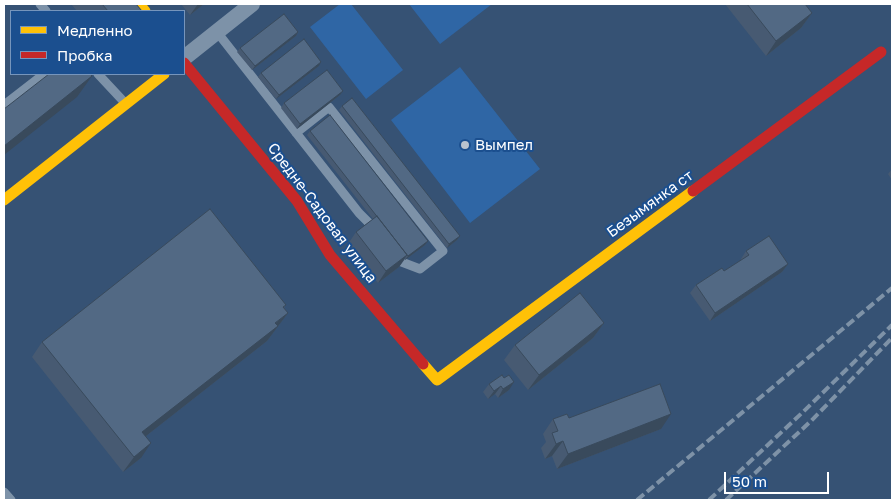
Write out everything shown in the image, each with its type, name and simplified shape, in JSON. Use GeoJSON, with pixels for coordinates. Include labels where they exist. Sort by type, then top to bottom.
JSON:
{"type":"FeatureCollection","features":[{"type":"Feature","properties":{"kind":"street"},"geometry":{"type":"LineString","coordinates":[[185,57],[252,4]]}},
{"type":"Feature","properties":{"kind":"street","name":"Безымянка ст"},"geometry":{"type":"LineString","coordinates":[[437,380],[881,52]]}},
{"type":"Feature","properties":{"kind":"street","name":"Средне-Садовая улица"},"geometry":{"type":"LineString","coordinates":[[185,64],[297,201],[330,254],[437,380]]}},
{"type":"Feature","properties":{"kind":"street"},"geometry":{"type":"LineString","coordinates":[[4,200],[163,75]]}},
{"type":"Feature","properties":{"kind":"lane"},"geometry":{"type":"LineString","coordinates":[[217,32],[296,133],[359,213],[386,242],[399,261],[420,269],[443,251],[328,107],[296,133]]}},
{"type":"Feature","properties":{"kind":"lane"},"geometry":{"type":"LineString","coordinates":[[4,105],[43,75]]}},
{"type":"Feature","properties":{"kind":"lane"},"geometry":{"type":"LineString","coordinates":[[99,75],[126,104]]}},
{"type":"Feature","properties":{"kind":"lane"},"geometry":{"type":"LineString","coordinates":[[4,492],[11,500]]}},
{"type":"Feature","properties":{"kind":"shaded area"},"geometry":{"type":"Polygon","coordinates":[[[340,4],[351,4],[403,70],[366,99],[310,27],[340,4]]]}},
{"type":"Feature","properties":{"kind":"shaded area"},"geometry":{"type":"Polygon","coordinates":[[[409,4],[492,4],[440,44],[409,4]]]}},
{"type":"Feature","properties":{"kind":"shaded area","name":"Вымпел"},"geometry":{"type":"Polygon","coordinates":[[[460,67],[540,169],[470,223],[391,120],[460,67]]]}},
{"type":"Feature","properties":{"kind":"building"},"geometry":{"type":"Polygon","coordinates":[[[102,4],[136,4],[141,10],[107,10],[102,4]]]}},
{"type":"Feature","properties":{"kind":"building"},"geometry":{"type":"Polygon","coordinates":[[[747,4],[805,4],[812,13],[776,41],[747,4]]]}},
{"type":"Feature","properties":{"kind":"building"},"geometry":{"type":"Polygon","coordinates":[[[284,14],[298,32],[255,66],[240,48],[284,14]]]}},
{"type":"Feature","properties":{"kind":"building"},"geometry":{"type":"Polygon","coordinates":[[[304,39],[321,62],[279,95],[261,73],[304,39]]]}},
{"type":"Feature","properties":{"kind":"building"},"geometry":{"type":"Polygon","coordinates":[[[327,70],[343,91],[300,124],[284,103],[327,70]]]}},
{"type":"Feature","properties":{"kind":"building"},"geometry":{"type":"Polygon","coordinates":[[[48,75],[92,76],[4,146],[4,109],[48,75]]]}},
{"type":"Feature","properties":{"kind":"building"},"geometry":{"type":"Polygon","coordinates":[[[352,98],[460,236],[449,244],[342,106],[352,98]]]}},
{"type":"Feature","properties":{"kind":"building"},"geometry":{"type":"Polygon","coordinates":[[[330,115],[428,241],[408,256],[310,131],[330,115]]]}},
{"type":"Feature","properties":{"kind":"building"},"geometry":{"type":"Polygon","coordinates":[[[210,209],[286,305],[283,307],[288,313],[275,323],[278,326],[142,432],[151,443],[134,457],[42,342],[210,209]]]}},
{"type":"Feature","properties":{"kind":"building"},"geometry":{"type":"Polygon","coordinates":[[[377,216],[407,255],[386,271],[356,232],[377,216]]]}},
{"type":"Feature","properties":{"kind":"building"},"geometry":{"type":"Polygon","coordinates":[[[769,236],[788,264],[715,313],[696,285],[722,268],[724,271],[749,255],[746,251],[769,236]]]}},
{"type":"Feature","properties":{"kind":"building"},"geometry":{"type":"Polygon","coordinates":[[[580,293],[604,323],[539,375],[515,345],[580,293]]]}},
{"type":"Feature","properties":{"kind":"building"},"geometry":{"type":"Polygon","coordinates":[[[502,375],[504,378],[509,375],[514,382],[503,389],[501,386],[494,391],[489,384],[502,375]]]}},
{"type":"Feature","properties":{"kind":"building"},"geometry":{"type":"Polygon","coordinates":[[[660,384],[671,414],[568,454],[563,441],[556,444],[552,433],[558,431],[553,419],[567,414],[569,418],[660,384]]]}},
{"type":"Feature","properties":{"kind":"railway"},"geometry":{"type":"LineString","coordinates":[[637,500],[892,288]]}},
{"type":"Feature","properties":{"kind":"railway"},"geometry":{"type":"LineString","coordinates":[[709,500],[892,325]]}},
{"type":"Feature","properties":{"kind":"railway"},"geometry":{"type":"LineString","coordinates":[[726,500],[811,421],[892,338]]}},
{"type":"Feature","properties":{"kind":"traffic: slow"},"geometry":{"type":"LineString","coordinates":[[139,4],[144,10]]}},
{"type":"Feature","properties":{"kind":"traffic: slow"},"geometry":{"type":"LineString","coordinates":[[4,200],[163,75]]}},
{"type":"Feature","properties":{"kind":"traffic: slow"},"geometry":{"type":"LineString","coordinates":[[423,364],[437,380],[693,191]]}},
{"type":"Feature","properties":{"kind":"traffic: jam"},"geometry":{"type":"LineString","coordinates":[[693,191],[881,52]]}},
{"type":"Feature","properties":{"kind":"traffic: jam"},"geometry":{"type":"LineString","coordinates":[[185,64],[297,201],[330,255],[423,364]]}},
{"type":"Feature","properties":{"kind":"place","name":"Вымпел"},"geometry":{"type":"Point","coordinates":[465,145]}}]}
